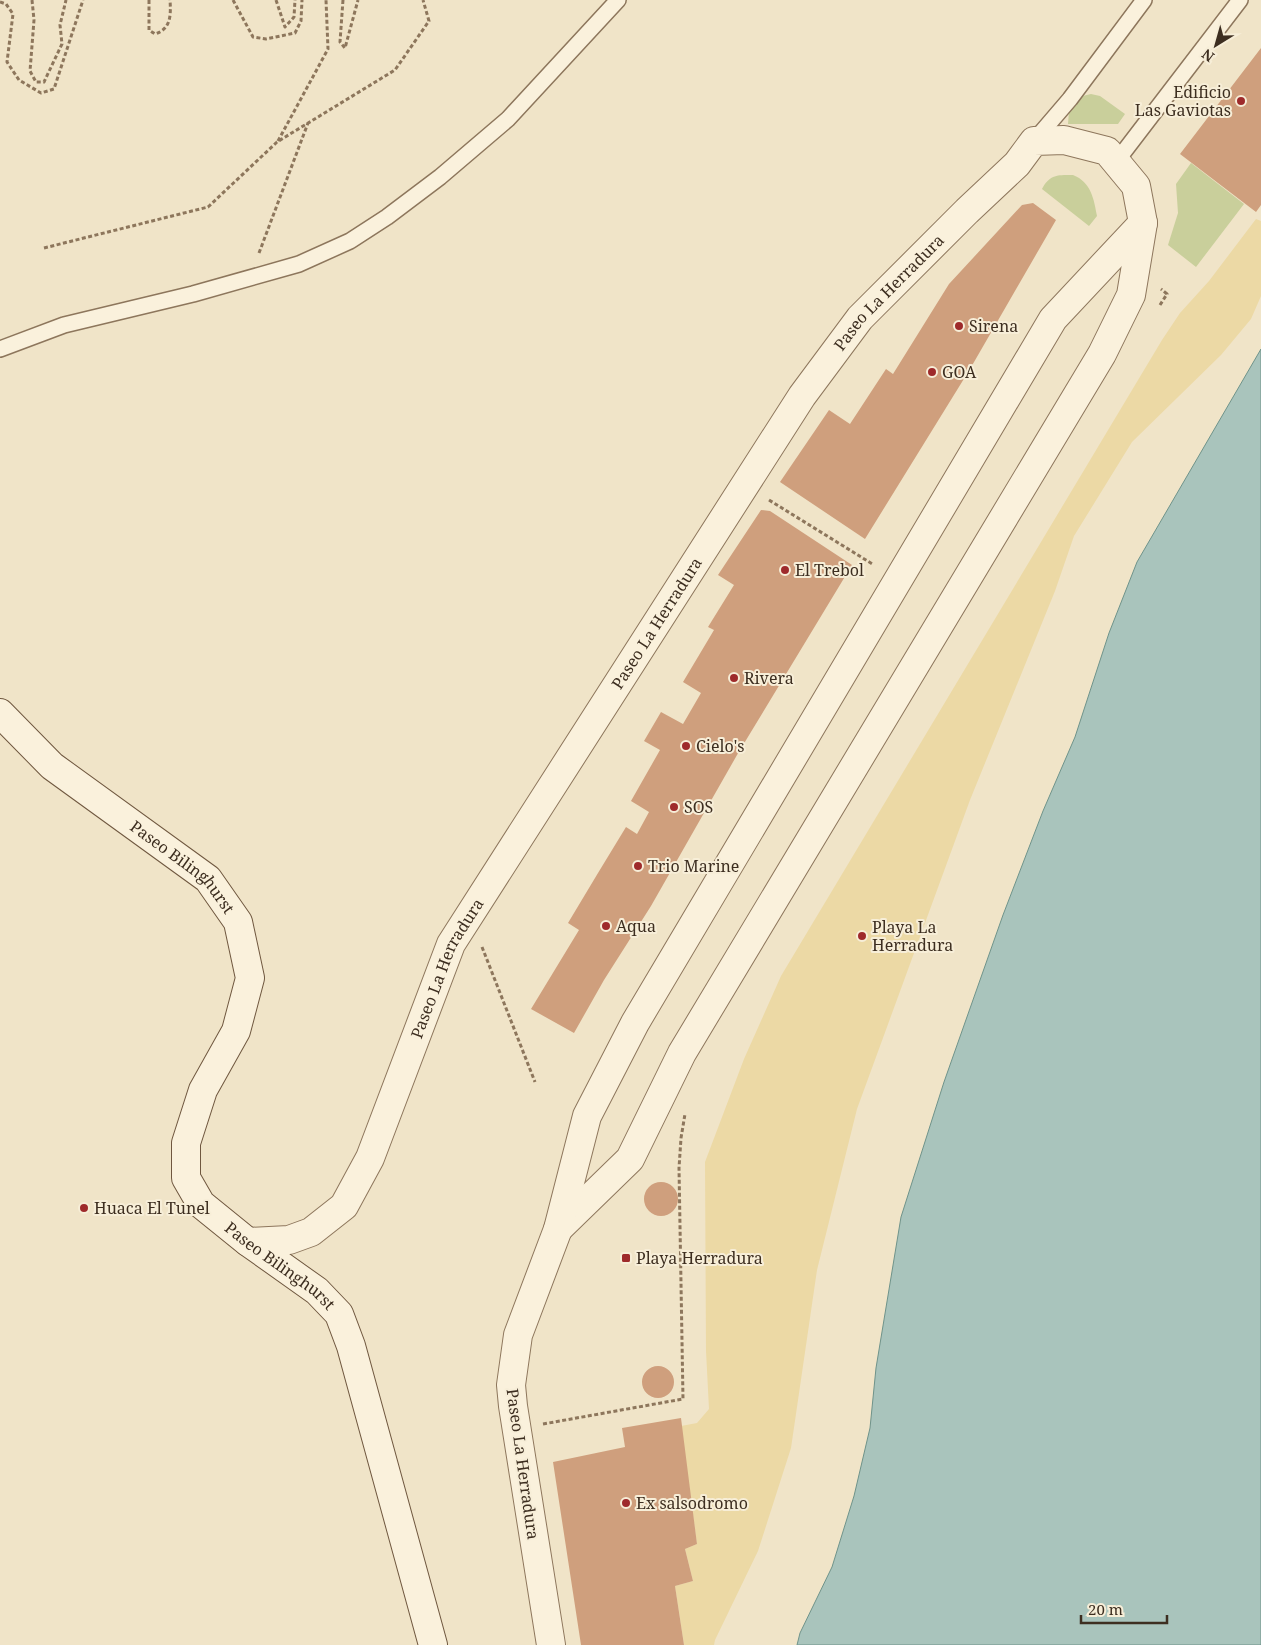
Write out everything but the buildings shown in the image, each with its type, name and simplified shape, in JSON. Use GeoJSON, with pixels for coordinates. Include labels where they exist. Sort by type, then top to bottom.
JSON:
{"type":"FeatureCollection","features":[{"type":"Feature","properties":{"kind":"street","name":"Paseo La Herradura"},"geometry":{"type":"LineString","coordinates":[[248,1242],[289,1240],[311,1232],[344,1206],[370,1158],[451,944],[802,396],[860,318],[1016,164],[1034,141],[1064,140],[1107,152],[1136,186],[1142,223],[1131,295],[1102,354],[682,1053],[630,1159],[558,1229]]}},
{"type":"Feature","properties":{"kind":"street","name":"Paseo La Herradura"},"geometry":{"type":"LineString","coordinates":[[551,1645],[511,1384],[518,1335],[558,1229],[587,1116],[635,1023],[1053,319],[1142,223]]}},
{"type":"Feature","properties":{"kind":"street","name":"Paseo Bilinghurst"},"geometry":{"type":"LineString","coordinates":[[0,713],[52,766],[208,879],[238,922],[250,978],[236,1031],[203,1090],[186,1143],[186,1178],[201,1204],[248,1242],[317,1290],[339,1314],[351,1346],[433,1645]]}},
{"type":"Feature","properties":{"kind":"lane"},"geometry":{"type":"LineString","coordinates":[[0,349],[64,325],[193,294],[299,264],[350,241],[387,217],[433,183],[508,119],[618,0]]}},
{"type":"Feature","properties":{"kind":"lane"},"geometry":{"type":"LineString","coordinates":[[1034,141],[1070,99],[1144,0]]}},
{"type":"Feature","properties":{"kind":"lane"},"geometry":{"type":"LineString","coordinates":[[1116,162],[1240,0]]}},
{"type":"Feature","properties":{"kind":"path"},"geometry":{"type":"LineString","coordinates":[[32,0],[34,35],[30,71],[36,82],[44,82],[62,44],[60,25],[66,0]]}},
{"type":"Feature","properties":{"kind":"path"},"geometry":{"type":"LineString","coordinates":[[0,2],[6,4],[13,14],[6,62],[20,80],[42,93],[54,89],[83,0]]}},
{"type":"Feature","properties":{"kind":"path"},"geometry":{"type":"LineString","coordinates":[[149,0],[149,30],[155,34],[168,26],[171,13],[170,0]]}},
{"type":"Feature","properties":{"kind":"path"},"geometry":{"type":"LineString","coordinates":[[233,0],[254,37],[266,39],[295,33],[301,21],[302,0]]}},
{"type":"Feature","properties":{"kind":"path"},"geometry":{"type":"LineString","coordinates":[[276,0],[285,26],[294,18],[295,0]]}},
{"type":"Feature","properties":{"kind":"path"},"geometry":{"type":"LineString","coordinates":[[278,142],[328,49],[326,0]]}},
{"type":"Feature","properties":{"kind":"path"},"geometry":{"type":"LineString","coordinates":[[343,0],[340,42],[345,48],[358,0]]}},
{"type":"Feature","properties":{"kind":"path"},"geometry":{"type":"LineString","coordinates":[[44,248],[208,207],[278,142],[395,70],[428,21],[423,0]]}},
{"type":"Feature","properties":{"kind":"path"},"geometry":{"type":"LineString","coordinates":[[249,278],[308,123]]}},
{"type":"Feature","properties":{"kind":"path"},"geometry":{"type":"LineString","coordinates":[[1135,270],[1167,294],[1156,310]]}},
{"type":"Feature","properties":{"kind":"path"},"geometry":{"type":"LineString","coordinates":[[744,485],[898,580]]}},
{"type":"Feature","properties":{"kind":"path"},"geometry":{"type":"LineString","coordinates":[[469,915],[535,1082]]}},
{"type":"Feature","properties":{"kind":"path"},"geometry":{"type":"LineString","coordinates":[[540,1424],[683,1398],[679,1168],[680,1138],[686,1111]]}},
{"type":"Feature","properties":{"kind":"green space"},"geometry":{"type":"Polygon","coordinates":[[[1091,94],[1100,96],[1125,114],[1118,124],[1068,124],[1070,99],[1091,94]]]}},
{"type":"Feature","properties":{"kind":"green space"},"geometry":{"type":"Polygon","coordinates":[[[1191,163],[1244,204],[1196,267],[1168,245],[1178,213],[1176,184],[1191,163]]]}},
{"type":"Feature","properties":{"kind":"green space"},"geometry":{"type":"Polygon","coordinates":[[[1073,175],[1084,182],[1093,197],[1097,216],[1089,226],[1042,189],[1048,180],[1055,176],[1073,175]]]}},
{"type":"Feature","properties":{"kind":"sand","name":"Playa La Herradura"},"geometry":{"type":"Polygon","coordinates":[[[1256,219],[1261,221],[1261,296],[1251,319],[1221,355],[1132,442],[1074,536],[1055,591],[970,800],[857,1109],[817,1270],[791,1448],[758,1551],[714,1645],[684,1645],[675,1586],[693,1581],[685,1549],[697,1544],[681,1426],[697,1423],[709,1409],[706,1351],[705,1162],[744,1059],[781,976],[1162,340],[1180,313],[1209,281],[1256,219]]]}},
{"type":"Feature","properties":{"kind":"water"},"geometry":{"type":"Polygon","coordinates":[[[1261,349],[1261,1645],[797,1645],[800,1633],[832,1567],[854,1496],[870,1428],[876,1368],[901,1217],[944,1082],[1003,915],[1043,811],[1075,737],[1109,633],[1137,562],[1261,349]]]}},
{"type":"Feature","properties":{"kind":"place","name":"Edificio Las Gaviotas"},"geometry":{"type":"Point","coordinates":[1241,101]}},
{"type":"Feature","properties":{"kind":"place","name":"Sirena"},"geometry":{"type":"Point","coordinates":[959,326]}},
{"type":"Feature","properties":{"kind":"place","name":"GOA"},"geometry":{"type":"Point","coordinates":[932,372]}},
{"type":"Feature","properties":{"kind":"place","name":"El Trebol"},"geometry":{"type":"Point","coordinates":[785,570]}},
{"type":"Feature","properties":{"kind":"place","name":"Rivera"},"geometry":{"type":"Point","coordinates":[734,678]}},
{"type":"Feature","properties":{"kind":"place","name":"Cielo's"},"geometry":{"type":"Point","coordinates":[686,746]}},
{"type":"Feature","properties":{"kind":"place","name":"SOS"},"geometry":{"type":"Point","coordinates":[674,807]}},
{"type":"Feature","properties":{"kind":"place","name":"Trio Marine"},"geometry":{"type":"Point","coordinates":[638,866]}},
{"type":"Feature","properties":{"kind":"place","name":"Aqua"},"geometry":{"type":"Point","coordinates":[606,926]}},
{"type":"Feature","properties":{"kind":"place","name":"Playa La Herradura"},"geometry":{"type":"Point","coordinates":[862,936]}},
{"type":"Feature","properties":{"kind":"place","name":"Huaca El Tunel"},"geometry":{"type":"Point","coordinates":[84,1208]}},
{"type":"Feature","properties":{"kind":"place","name":"Playa Herradura"},"geometry":{"type":"Point","coordinates":[626,1258]}},
{"type":"Feature","properties":{"kind":"place","name":"Ex salsodromo"},"geometry":{"type":"Point","coordinates":[626,1503]}}]}
